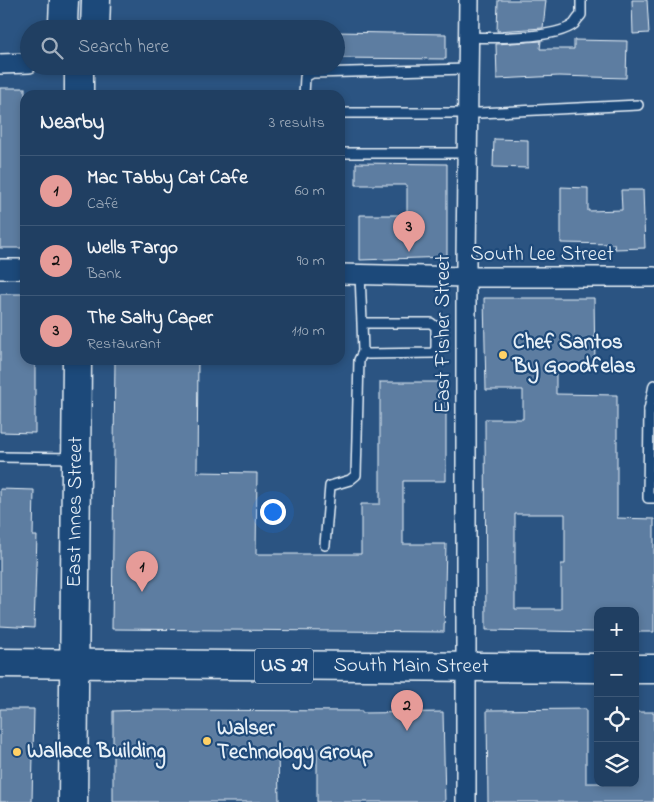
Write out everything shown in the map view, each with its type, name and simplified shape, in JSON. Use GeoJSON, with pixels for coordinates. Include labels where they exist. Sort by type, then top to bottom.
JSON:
{"type":"FeatureCollection","features":[{"type":"Feature","properties":{"kind":"main road"},"geometry":{"type":"LineString","coordinates":[[63,20],[64,0]]}},
{"type":"Feature","properties":{"kind":"main road"},"geometry":{"type":"LineString","coordinates":[[95,20],[96,0]]}},
{"type":"Feature","properties":{"kind":"main road"},"geometry":{"type":"LineString","coordinates":[[79,75],[79,90]]}},
{"type":"Feature","properties":{"kind":"main road","name":"East Innes Street"},"geometry":{"type":"LineString","coordinates":[[73,802],[76,365]]}},
{"type":"Feature","properties":{"kind":"main road","name":"US 29"},"geometry":{"type":"LineString","coordinates":[[0,663],[74,664]]}},
{"type":"Feature","properties":{"kind":"main road","name":"South Main Street"},"geometry":{"type":"LineString","coordinates":[[74,664],[594,668]]}},
{"type":"Feature","properties":{"kind":"main road"},"geometry":{"type":"LineString","coordinates":[[639,668],[654,669]]}},
{"type":"Feature","properties":{"kind":"street","name":"East Fisher Street"},"geometry":{"type":"LineString","coordinates":[[466,802],[466,277],[469,0]]}},
{"type":"Feature","properties":{"kind":"street"},"geometry":{"type":"LineString","coordinates":[[0,64],[20,63]]}},
{"type":"Feature","properties":{"kind":"street"},"geometry":{"type":"LineString","coordinates":[[0,268],[20,269]]}},
{"type":"Feature","properties":{"kind":"street","name":"South Lee Street"},"geometry":{"type":"LineString","coordinates":[[345,274],[466,277],[654,277]]}},
{"type":"Feature","properties":{"kind":"lane"},"geometry":{"type":"LineString","coordinates":[[469,37],[493,38],[544,35],[572,25],[581,15],[581,0]]}},
{"type":"Feature","properties":{"kind":"lane"},"geometry":{"type":"LineString","coordinates":[[345,72],[468,69]]}},
{"type":"Feature","properties":{"kind":"lane"},"geometry":{"type":"LineString","coordinates":[[304,90],[305,76],[307,75]]}},
{"type":"Feature","properties":{"kind":"lane"},"geometry":{"type":"LineString","coordinates":[[345,113],[468,113],[638,106]]}},
{"type":"Feature","properties":{"kind":"lane"},"geometry":{"type":"LineString","coordinates":[[345,153],[467,153]]}},
{"type":"Feature","properties":{"kind":"lane"},"geometry":{"type":"LineString","coordinates":[[325,545],[330,486],[350,480],[356,475],[359,360],[363,352],[360,274]]}},
{"type":"Feature","properties":{"kind":"lane"},"geometry":{"type":"LineString","coordinates":[[362,323],[431,323],[436,327],[436,349],[433,353],[368,354],[363,352]]}},
{"type":"Feature","properties":{"kind":"lane"},"geometry":{"type":"LineString","coordinates":[[654,385],[648,498],[654,498]]}},
{"type":"Feature","properties":{"kind":"lane"},"geometry":{"type":"LineString","coordinates":[[0,457],[76,458]]}},
{"type":"Feature","properties":{"kind":"building"},"geometry":{"type":"Polygon","coordinates":[[[498,0],[546,0],[543,28],[497,31],[498,0]]]}},
{"type":"Feature","properties":{"kind":"building"},"geometry":{"type":"Polygon","coordinates":[[[632,0],[647,0],[649,33],[633,34],[632,0]]]}},
{"type":"Feature","properties":{"kind":"building"},"geometry":{"type":"Polygon","coordinates":[[[345,32],[446,34],[446,59],[345,58],[345,32]]]}},
{"type":"Feature","properties":{"kind":"building"},"geometry":{"type":"Polygon","coordinates":[[[574,40],[627,41],[626,78],[559,76],[497,79],[496,44],[541,41],[540,49],[574,49],[574,40]]]}},
{"type":"Feature","properties":{"kind":"building"},"geometry":{"type":"Polygon","coordinates":[[[0,88],[25,88],[25,90],[20,90],[20,248],[0,248],[0,88]]]}},
{"type":"Feature","properties":{"kind":"building"},"geometry":{"type":"Polygon","coordinates":[[[494,139],[528,140],[528,168],[493,167],[494,139]]]}},
{"type":"Feature","properties":{"kind":"building"},"geometry":{"type":"Polygon","coordinates":[[[356,163],[447,164],[447,257],[360,260],[360,215],[407,215],[407,185],[356,185],[356,163]]]}},
{"type":"Feature","properties":{"kind":"building"},"geometry":{"type":"Polygon","coordinates":[[[561,187],[588,188],[588,211],[622,210],[621,190],[643,190],[645,248],[615,249],[614,244],[561,243],[561,187]]]}},
{"type":"Feature","properties":{"kind":"building"},"geometry":{"type":"Polygon","coordinates":[[[0,294],[20,294],[20,365],[35,365],[35,433],[0,432],[0,294]]]}},
{"type":"Feature","properties":{"kind":"building"},"geometry":{"type":"Polygon","coordinates":[[[484,298],[594,298],[595,366],[556,366],[556,394],[617,395],[617,518],[654,519],[654,632],[639,632],[639,607],[594,607],[594,632],[486,630],[485,419],[523,419],[523,390],[486,390],[484,298]],[[515,514],[515,609],[561,609],[561,564],[565,564],[565,514],[515,514]]]}},
{"type":"Feature","properties":{"kind":"building"},"geometry":{"type":"Polygon","coordinates":[[[115,365],[198,365],[197,472],[257,473],[256,554],[361,554],[361,504],[380,504],[380,382],[446,382],[446,481],[403,481],[403,544],[446,544],[444,632],[112,629],[115,365]]]}},
{"type":"Feature","properties":{"kind":"building"},"geometry":{"type":"Polygon","coordinates":[[[0,489],[34,490],[33,536],[37,536],[34,628],[0,626],[0,489]]]}},
{"type":"Feature","properties":{"kind":"building","name":"Wallace Building"},"geometry":{"type":"Polygon","coordinates":[[[0,709],[34,709],[32,802],[0,802],[0,709]]]}},
{"type":"Feature","properties":{"kind":"building"},"geometry":{"type":"Polygon","coordinates":[[[586,709],[586,783],[594,783],[594,787],[639,787],[639,712],[654,712],[654,802],[488,802],[487,710],[586,709]]]}},
{"type":"Feature","properties":{"kind":"building"},"geometry":{"type":"Polygon","coordinates":[[[113,711],[362,711],[362,713],[443,712],[445,802],[317,802],[317,748],[278,749],[279,802],[113,802],[113,711]]]}},
{"type":"Feature","properties":{"kind":"place","name":"The Salty Caper"},"geometry":{"type":"Point","coordinates":[409,252]}},
{"type":"Feature","properties":{"kind":"place","name":"Chef Santos By Goodfelas"},"geometry":{"type":"Point","coordinates":[503,355]}},
{"type":"Feature","properties":{"kind":"place","name":"Mac Tabby Cat Cafe"},"geometry":{"type":"Point","coordinates":[142,592]}},
{"type":"Feature","properties":{"kind":"place","name":"Wells Fargo"},"geometry":{"type":"Point","coordinates":[407,731]}},
{"type":"Feature","properties":{"kind":"place","name":"Walser Technology Group"},"geometry":{"type":"Point","coordinates":[207,741]}},
{"type":"Feature","properties":{"kind":"place","name":"Wallace Building"},"geometry":{"type":"Point","coordinates":[17,752]}}]}
